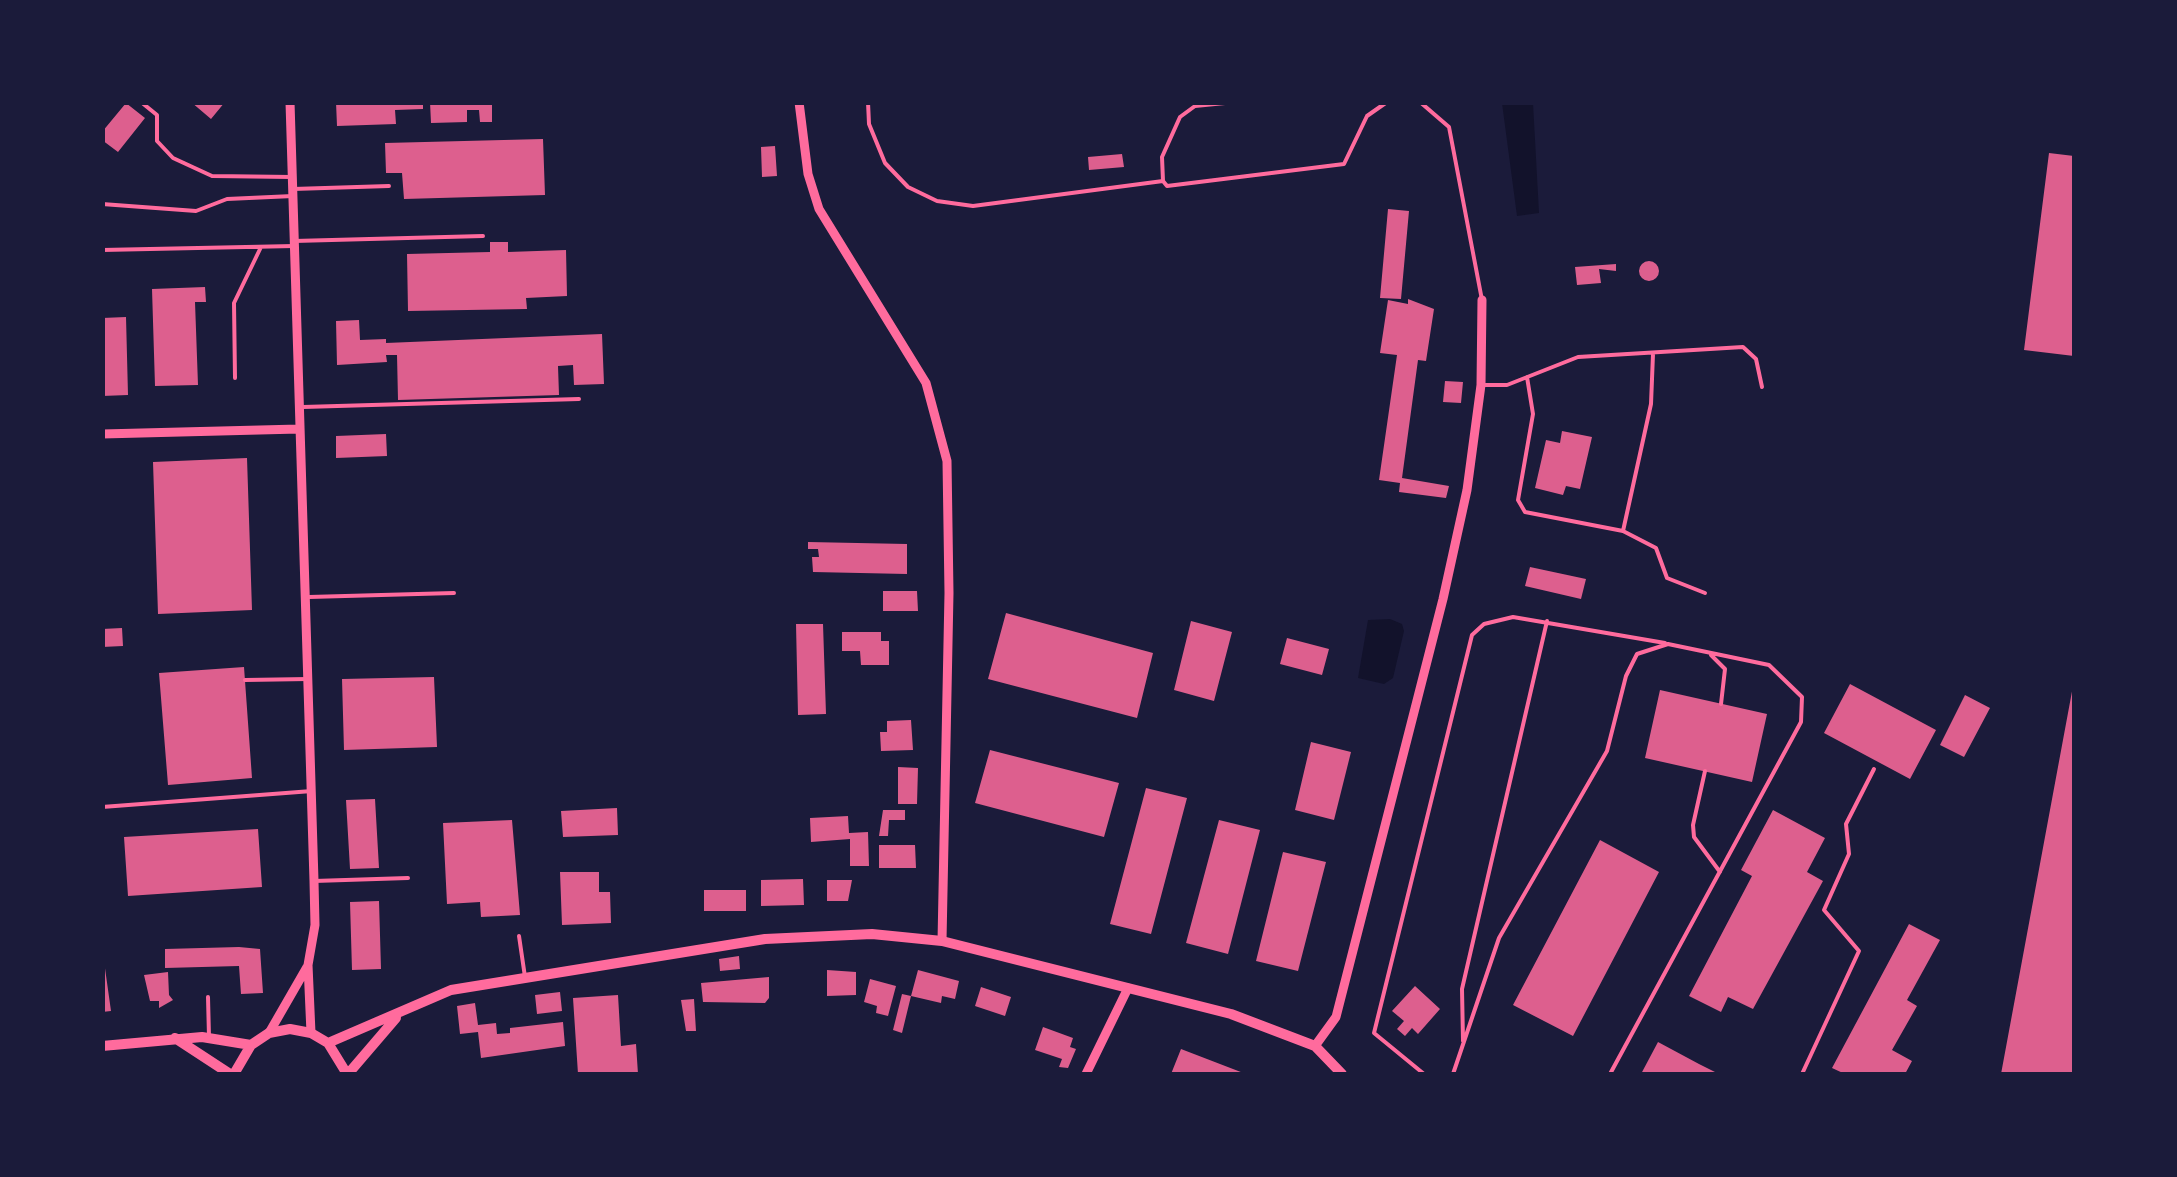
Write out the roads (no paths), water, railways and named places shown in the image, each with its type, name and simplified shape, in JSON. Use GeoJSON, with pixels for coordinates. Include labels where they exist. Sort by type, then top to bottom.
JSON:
{"type":"FeatureCollection","features":[{"type":"Feature","properties":{"kind":"street"},"geometry":{"type":"LineString","coordinates":[[290,102],[312,791],[314,925],[308,965],[311,1033]]}},
{"type":"Feature","properties":{"kind":"street"},"geometry":{"type":"LineString","coordinates":[[799,102],[808,174],[819,209],[926,384],[947,461],[949,634],[942,941]]}},
{"type":"Feature","properties":{"kind":"street"},"geometry":{"type":"LineString","coordinates":[[1315,1046],[1336,1017],[1443,598],[1467,490],[1481,385],[1482,300]]}},
{"type":"Feature","properties":{"kind":"street"},"geometry":{"type":"LineString","coordinates":[[102,434],[299,429]]}},
{"type":"Feature","properties":{"kind":"street"},"geometry":{"type":"LineString","coordinates":[[328,1043],[451,990],[823,934],[942,941],[1231,1014],[1315,1046],[1342,1074]]}},
{"type":"Feature","properties":{"kind":"street"},"geometry":{"type":"LineString","coordinates":[[269,1033],[308,965]]}},
{"type":"Feature","properties":{"kind":"street"},"geometry":{"type":"LineString","coordinates":[[1086,1074],[1128,988]]}},
{"type":"Feature","properties":{"kind":"street"},"geometry":{"type":"LineString","coordinates":[[174,1037],[232,1074],[252,1044],[269,1033],[290,1029],[311,1033],[328,1043],[348,1074],[402,1012]]}},
{"type":"Feature","properties":{"kind":"street"},"geometry":{"type":"LineString","coordinates":[[102,1046],[174,1037],[252,1044]]}},
{"type":"Feature","properties":{"kind":"lane"},"geometry":{"type":"LineString","coordinates":[[141,102],[157,115],[157,141],[173,158],[212,176],[292,177]]}},
{"type":"Feature","properties":{"kind":"lane"},"geometry":{"type":"LineString","coordinates":[[868,102],[870,124],[885,163],[908,187],[937,201],[973,206],[1162,181],[1168,186],[1344,164],[1367,116],[1388,102]]}},
{"type":"Feature","properties":{"kind":"lane"},"geometry":{"type":"LineString","coordinates":[[1162,181],[1162,157],[1180,117],[1194,106],[1235,102]]}},
{"type":"Feature","properties":{"kind":"lane"},"geometry":{"type":"LineString","coordinates":[[1420,102],[1440,114],[1449,127],[1482,300]]}},
{"type":"Feature","properties":{"kind":"lane"},"geometry":{"type":"LineString","coordinates":[[102,204],[196,211],[227,199],[389,186]]}},
{"type":"Feature","properties":{"kind":"lane"},"geometry":{"type":"LineString","coordinates":[[102,250],[483,236]]}},
{"type":"Feature","properties":{"kind":"lane"},"geometry":{"type":"LineString","coordinates":[[235,378],[234,303],[261,247]]}},
{"type":"Feature","properties":{"kind":"lane"},"geometry":{"type":"LineString","coordinates":[[1481,385],[1506,385],[1578,357],[1743,347],[1756,359],[1762,387]]}},
{"type":"Feature","properties":{"kind":"lane"},"geometry":{"type":"LineString","coordinates":[[1623,531],[1651,404],[1653,354]]}},
{"type":"Feature","properties":{"kind":"lane"},"geometry":{"type":"LineString","coordinates":[[1527,377],[1533,414],[1518,500],[1525,512],[1623,531],[1656,548],[1667,578],[1705,593]]}},
{"type":"Feature","properties":{"kind":"lane"},"geometry":{"type":"LineString","coordinates":[[298,407],[579,399]]}},
{"type":"Feature","properties":{"kind":"lane"},"geometry":{"type":"LineString","coordinates":[[304,597],[454,593]]}},
{"type":"Feature","properties":{"kind":"lane"},"geometry":{"type":"LineString","coordinates":[[1424,1074],[1374,1034],[1472,636],[1500,618],[1547,620],[1770,665],[1795,685],[1804,709],[1610,1074]]}},
{"type":"Feature","properties":{"kind":"lane"},"geometry":{"type":"LineString","coordinates":[[1463,1045],[1462,989],[1547,620]]}},
{"type":"Feature","properties":{"kind":"lane"},"geometry":{"type":"LineString","coordinates":[[1454,1073],[1499,938],[1608,750],[1630,664],[1650,647],[1668,644]]}},
{"type":"Feature","properties":{"kind":"lane"},"geometry":{"type":"LineString","coordinates":[[1708,652],[1725,669],[1721,704]]}},
{"type":"Feature","properties":{"kind":"lane"},"geometry":{"type":"LineString","coordinates":[[245,680],[308,679]]}},
{"type":"Feature","properties":{"kind":"lane"},"geometry":{"type":"LineString","coordinates":[[1802,1074],[1860,952],[1824,910],[1850,854],[1846,824],[1874,769]]}},
{"type":"Feature","properties":{"kind":"lane"},"geometry":{"type":"LineString","coordinates":[[1705,771],[1692,825],[1694,837],[1720,872]]}},
{"type":"Feature","properties":{"kind":"lane"},"geometry":{"type":"LineString","coordinates":[[102,807],[312,791]]}},
{"type":"Feature","properties":{"kind":"lane"},"geometry":{"type":"LineString","coordinates":[[314,881],[408,878]]}},
{"type":"Feature","properties":{"kind":"lane"},"geometry":{"type":"LineString","coordinates":[[519,936],[525,977]]}},
{"type":"Feature","properties":{"kind":"lane"},"geometry":{"type":"LineString","coordinates":[[208,997],[210,1038]]}}]}
